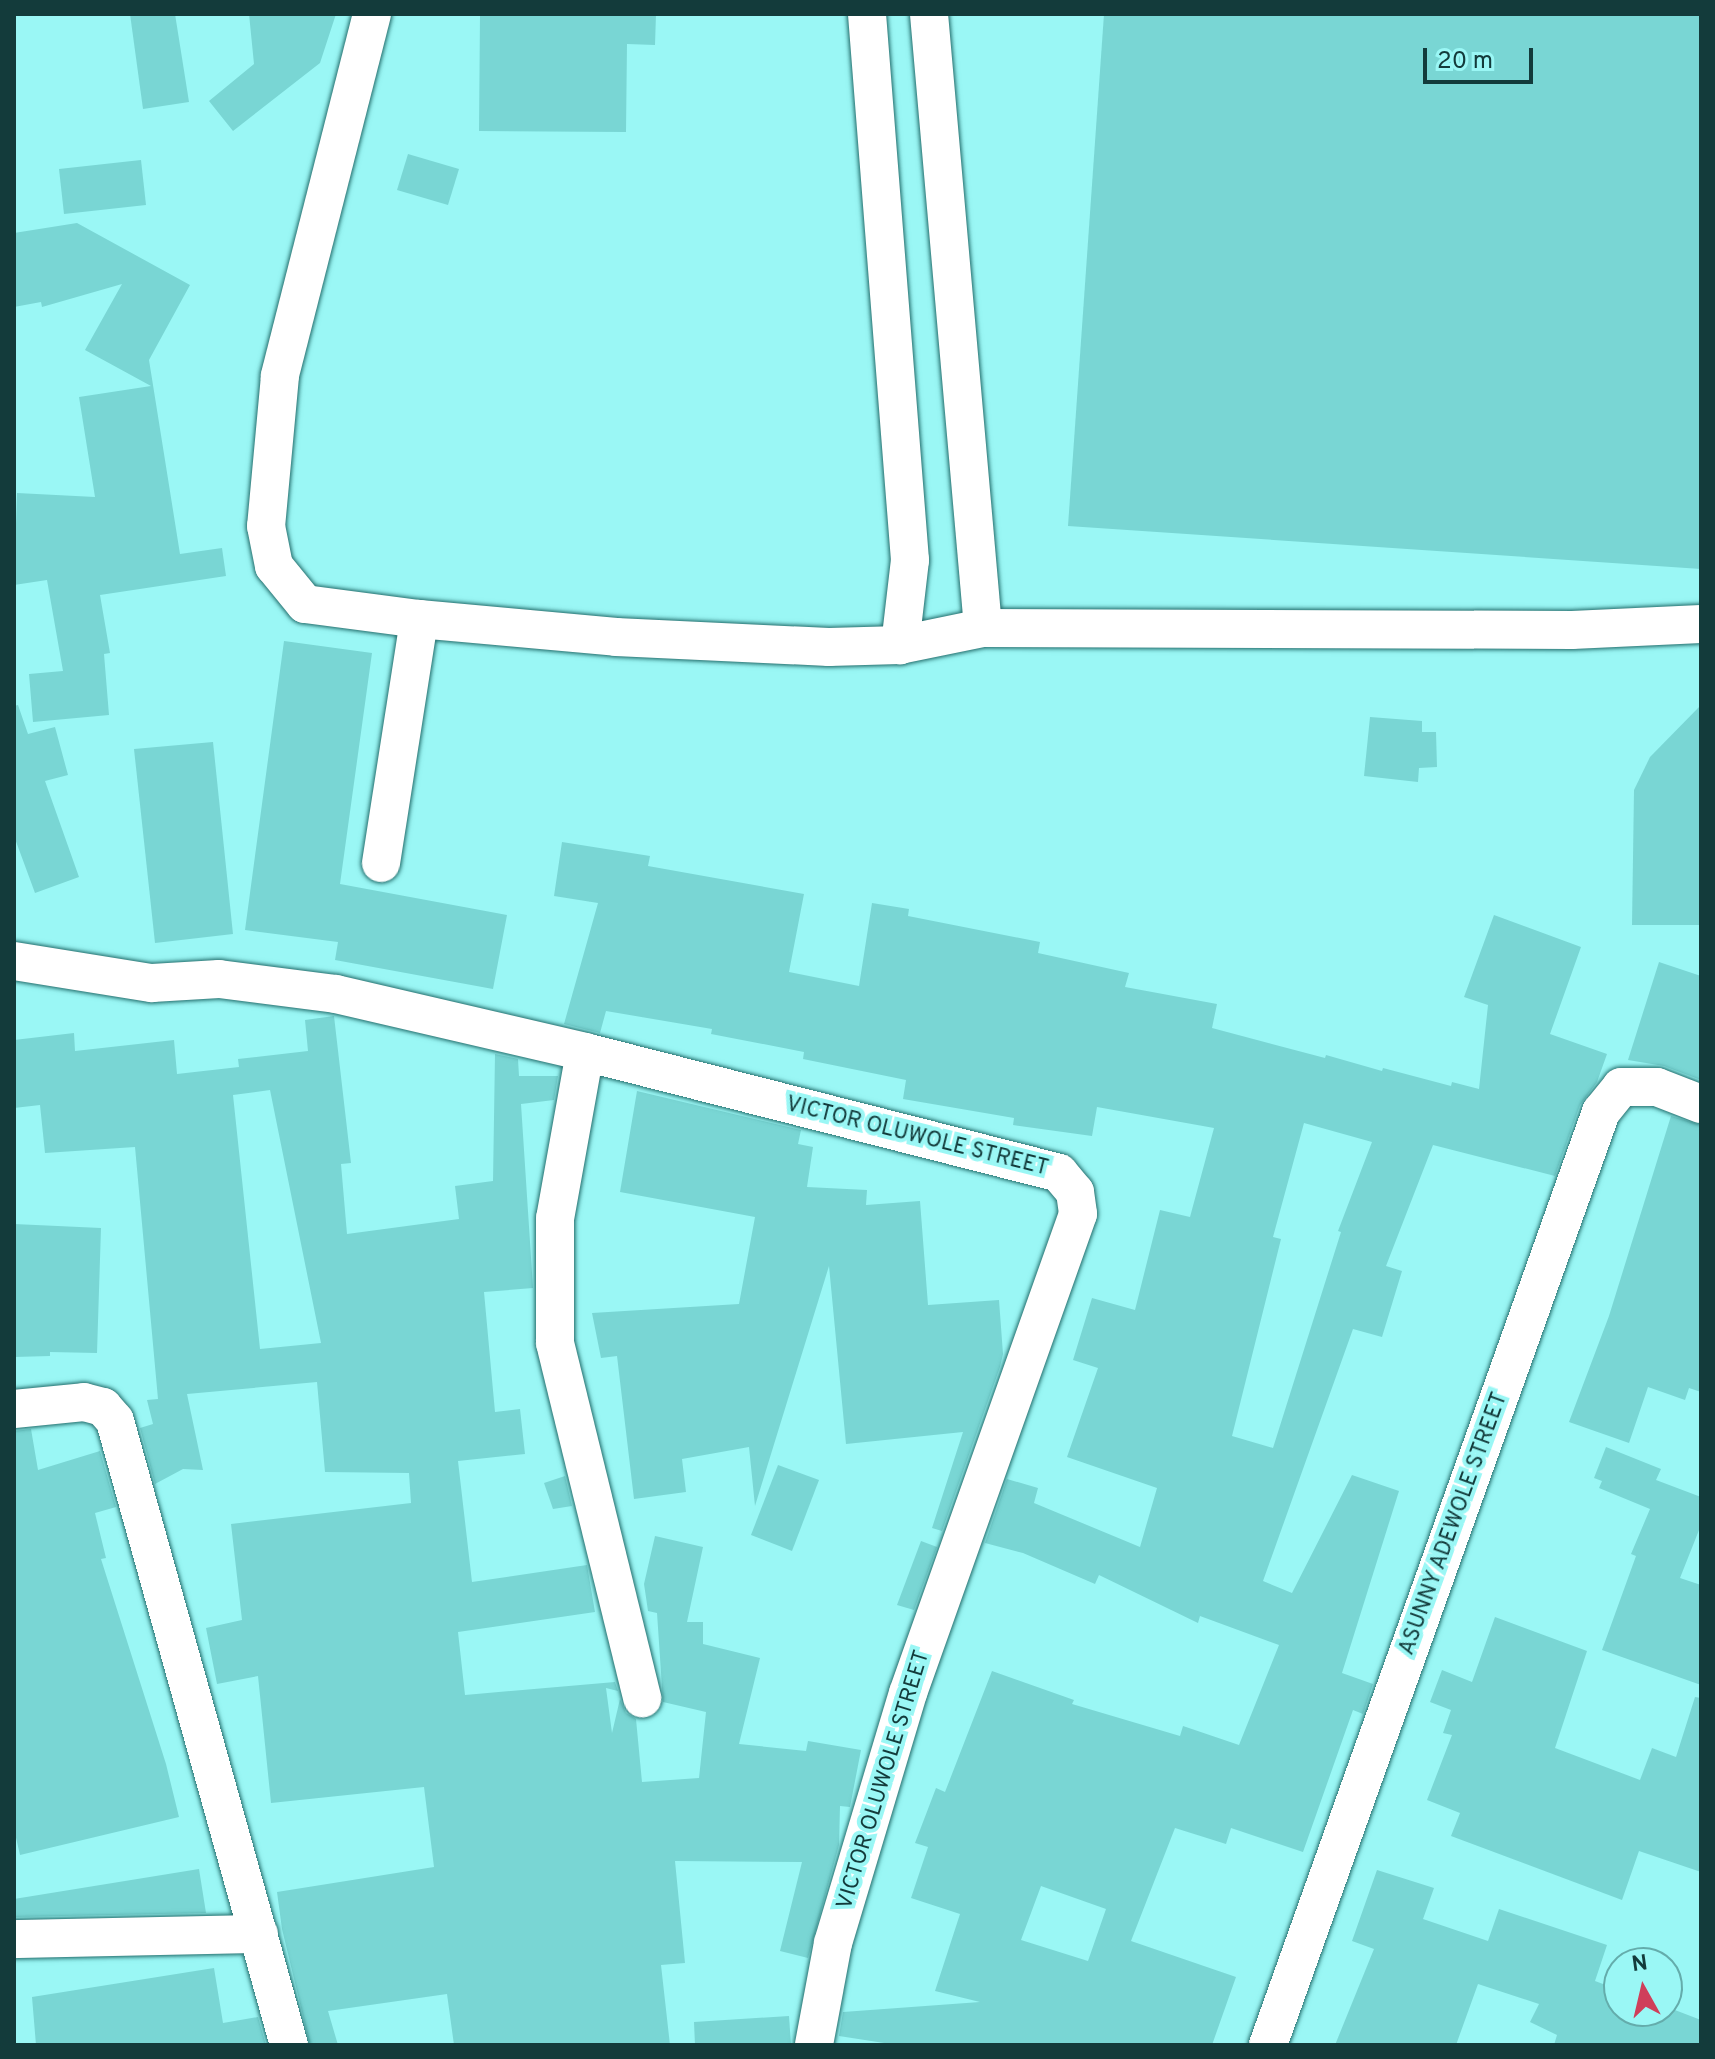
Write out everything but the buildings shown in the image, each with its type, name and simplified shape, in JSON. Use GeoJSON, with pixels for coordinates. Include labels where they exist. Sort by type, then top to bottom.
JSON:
{"type":"FeatureCollection","features":[{"type":"Feature","properties":{"kind":"street"},"geometry":{"type":"LineString","coordinates":[[372,14],[280,376],[266,526],[274,566],[305,604],[419,619],[616,637],[829,647],[900,645],[983,628],[1572,630],[1701,624]]}},
{"type":"Feature","properties":{"kind":"street"},"geometry":{"type":"LineString","coordinates":[[867,14],[910,560],[900,645]]}},
{"type":"Feature","properties":{"kind":"street"},"geometry":{"type":"LineString","coordinates":[[929,14],[983,628]]}},
{"type":"Feature","properties":{"kind":"street"},"geometry":{"type":"LineString","coordinates":[[381,863],[419,619]]}},
{"type":"Feature","properties":{"kind":"street","name":"VICTOR OLUWOLE STREET"},"geometry":{"type":"LineString","coordinates":[[14,961],[152,983],[219,979],[336,994],[585,1052],[1059,1173],[1075,1192],[1078,1214],[908,1693],[833,1943],[814,2045]]}},
{"type":"Feature","properties":{"kind":"street"},"geometry":{"type":"LineString","coordinates":[[585,1052],[555,1218],[555,1343],[642,1698]]}},
{"type":"Feature","properties":{"kind":"street","name":"ASUNNY ADEWOLE STREET"},"geometry":{"type":"LineString","coordinates":[[1268,2045],[1601,1112],[1621,1087],[1657,1087],[1701,1104]]}},
{"type":"Feature","properties":{"kind":"street"},"geometry":{"type":"LineString","coordinates":[[14,1409],[84,1402],[103,1407],[115,1421],[289,2045]]}},
{"type":"Feature","properties":{"kind":"street"},"geometry":{"type":"LineString","coordinates":[[14,1939],[259,1934]]}}]}
